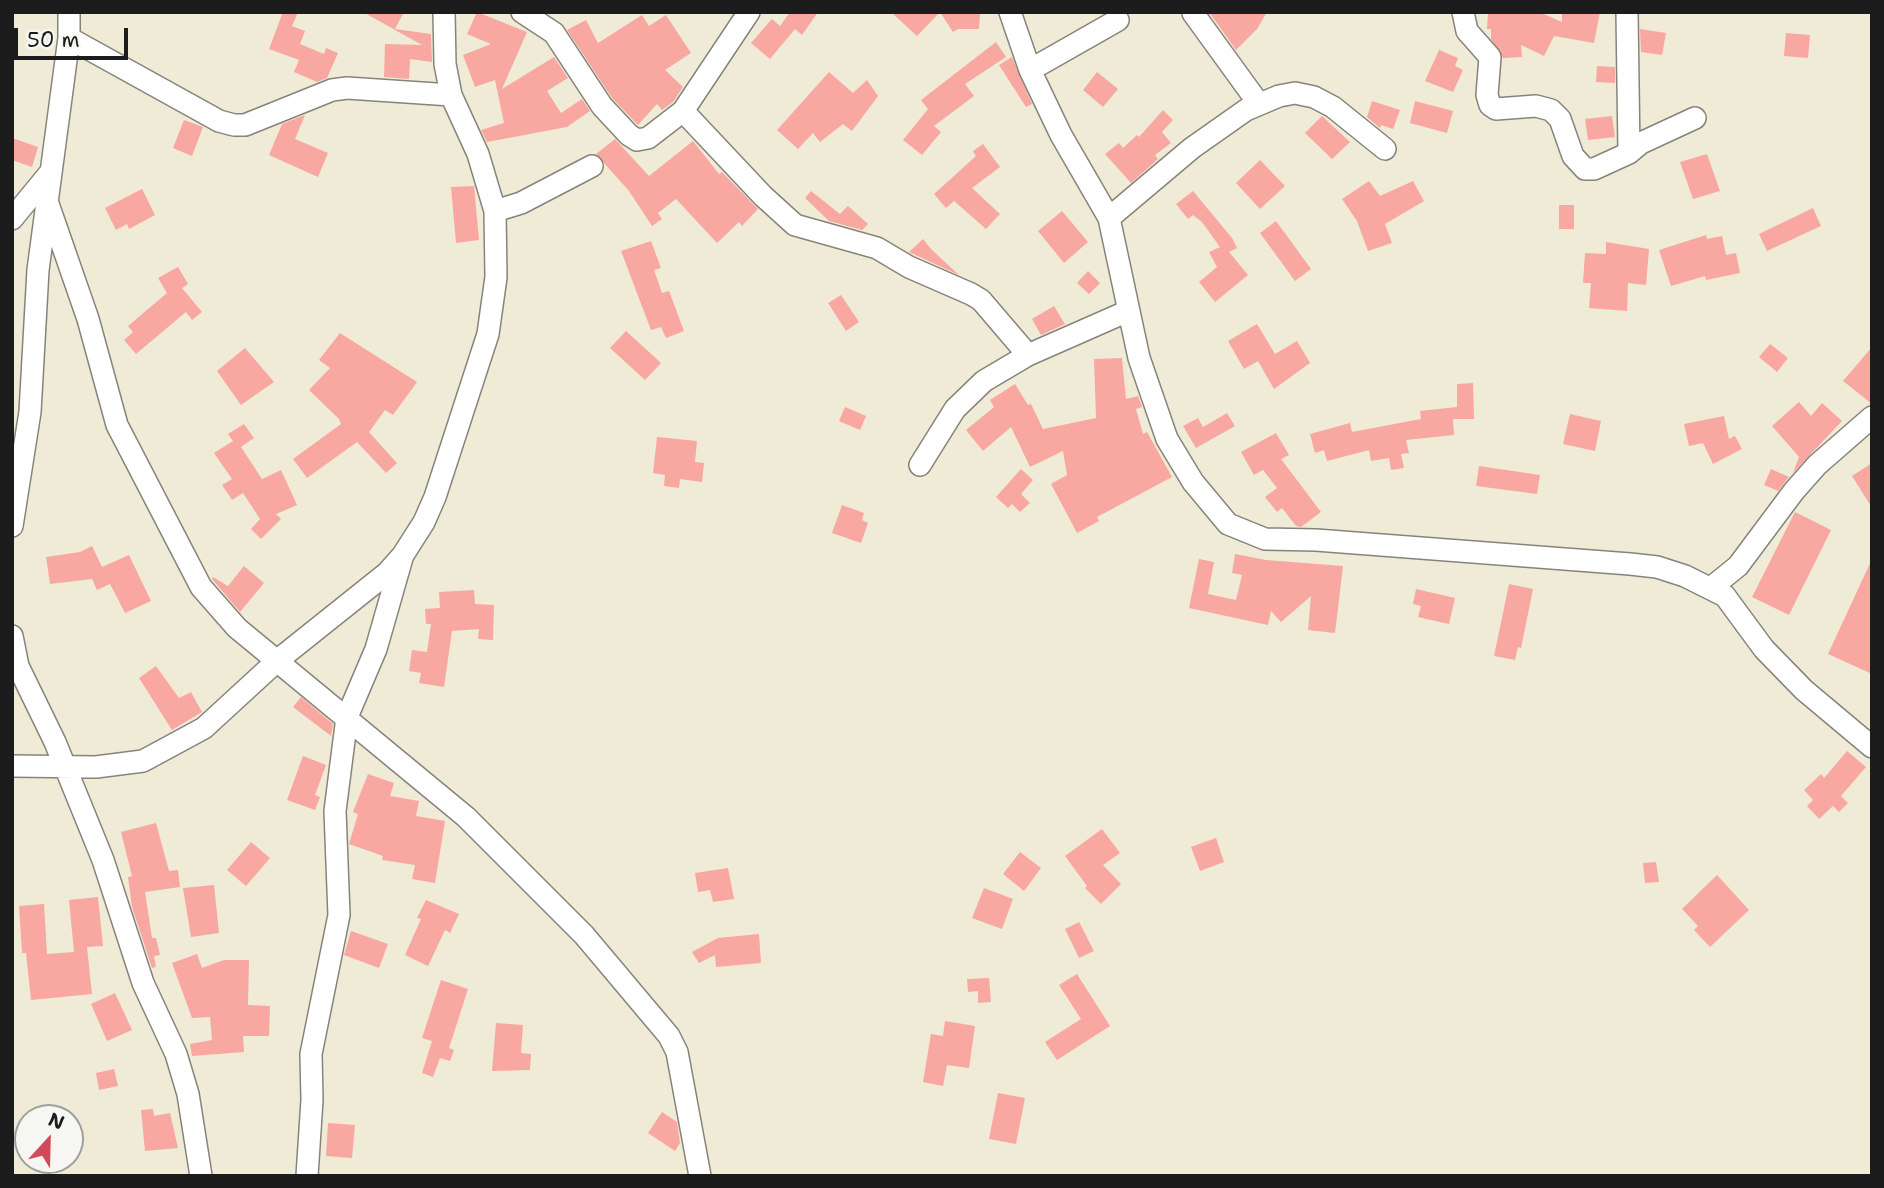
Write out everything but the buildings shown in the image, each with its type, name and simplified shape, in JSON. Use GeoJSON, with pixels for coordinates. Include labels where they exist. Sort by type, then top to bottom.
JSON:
{"type":"FeatureCollection","features":[{"type":"Feature","properties":{"kind":"street"},"geometry":{"type":"LineString","coordinates":[[12,526],[30,412],[38,270],[69,38],[69,12]]}},
{"type":"Feature","properties":{"kind":"street"},"geometry":{"type":"LineString","coordinates":[[12,766],[129,764],[161,753],[204,728],[246,694],[278,660],[387,573],[403,555],[435,497],[488,334],[496,277],[495,211],[478,154],[451,95],[445,64],[443,12]]}},
{"type":"Feature","properties":{"kind":"street"},"geometry":{"type":"LineString","coordinates":[[522,12],[554,33],[602,106],[629,135],[638,139],[648,138],[683,111],[748,12]]}},
{"type":"Feature","properties":{"kind":"street"},"geometry":{"type":"LineString","coordinates":[[1010,12],[1030,70],[1061,135],[1109,218],[1139,359],[1167,439],[1193,482],[1228,524],[1252,536],[1657,567],[1712,587],[1725,596],[1764,649],[1804,690],[1871,745]]}},
{"type":"Feature","properties":{"kind":"street"},"geometry":{"type":"LineString","coordinates":[[1463,12],[1467,31],[1490,57],[1487,95],[1490,105],[1496,109],[1536,106],[1551,110],[1560,119],[1573,156],[1585,169],[1594,169],[1629,153],[1641,143],[1695,118]]}},
{"type":"Feature","properties":{"kind":"street"},"geometry":{"type":"LineString","coordinates":[[1627,12],[1629,153]]}},
{"type":"Feature","properties":{"kind":"street"},"geometry":{"type":"LineString","coordinates":[[1193,13],[1259,104]]}},
{"type":"Feature","properties":{"kind":"street"},"geometry":{"type":"LineString","coordinates":[[1030,70],[1118,20]]}},
{"type":"Feature","properties":{"kind":"street"},"geometry":{"type":"LineString","coordinates":[[69,38],[219,121],[234,125],[245,125],[339,89],[451,95]]}},
{"type":"Feature","properties":{"kind":"street"},"geometry":{"type":"LineString","coordinates":[[1109,218],[1192,148],[1259,104],[1295,93],[1314,97],[1333,107],[1385,149]]}},
{"type":"Feature","properties":{"kind":"street"},"geometry":{"type":"LineString","coordinates":[[683,111],[762,196],[795,225],[877,248],[909,267],[971,294],[981,300],[1028,355]]}},
{"type":"Feature","properties":{"kind":"street"},"geometry":{"type":"LineString","coordinates":[[495,211],[521,203],[592,166]]}},
{"type":"Feature","properties":{"kind":"street"},"geometry":{"type":"LineString","coordinates":[[12,219],[49,174]]}},
{"type":"Feature","properties":{"kind":"street"},"geometry":{"type":"LineString","coordinates":[[47,201],[88,319],[109,405],[134,462],[208,597],[237,628],[466,817],[564,915],[669,1035],[682,1067],[700,1176]]}},
{"type":"Feature","properties":{"kind":"street"},"geometry":{"type":"LineString","coordinates":[[920,465],[955,409],[971,392],[1028,355],[1128,311]]}},
{"type":"Feature","properties":{"kind":"street"},"geometry":{"type":"LineString","coordinates":[[1712,587],[1738,566],[1817,465],[1872,417]]}},
{"type":"Feature","properties":{"kind":"street"},"geometry":{"type":"LineString","coordinates":[[307,1176],[312,1100],[311,1054],[339,915],[335,811],[347,717],[376,649],[403,555]]}},
{"type":"Feature","properties":{"kind":"street"},"geometry":{"type":"LineString","coordinates":[[12,636],[19,666],[103,860],[143,983],[176,1054],[188,1094],[201,1176]]}}]}
